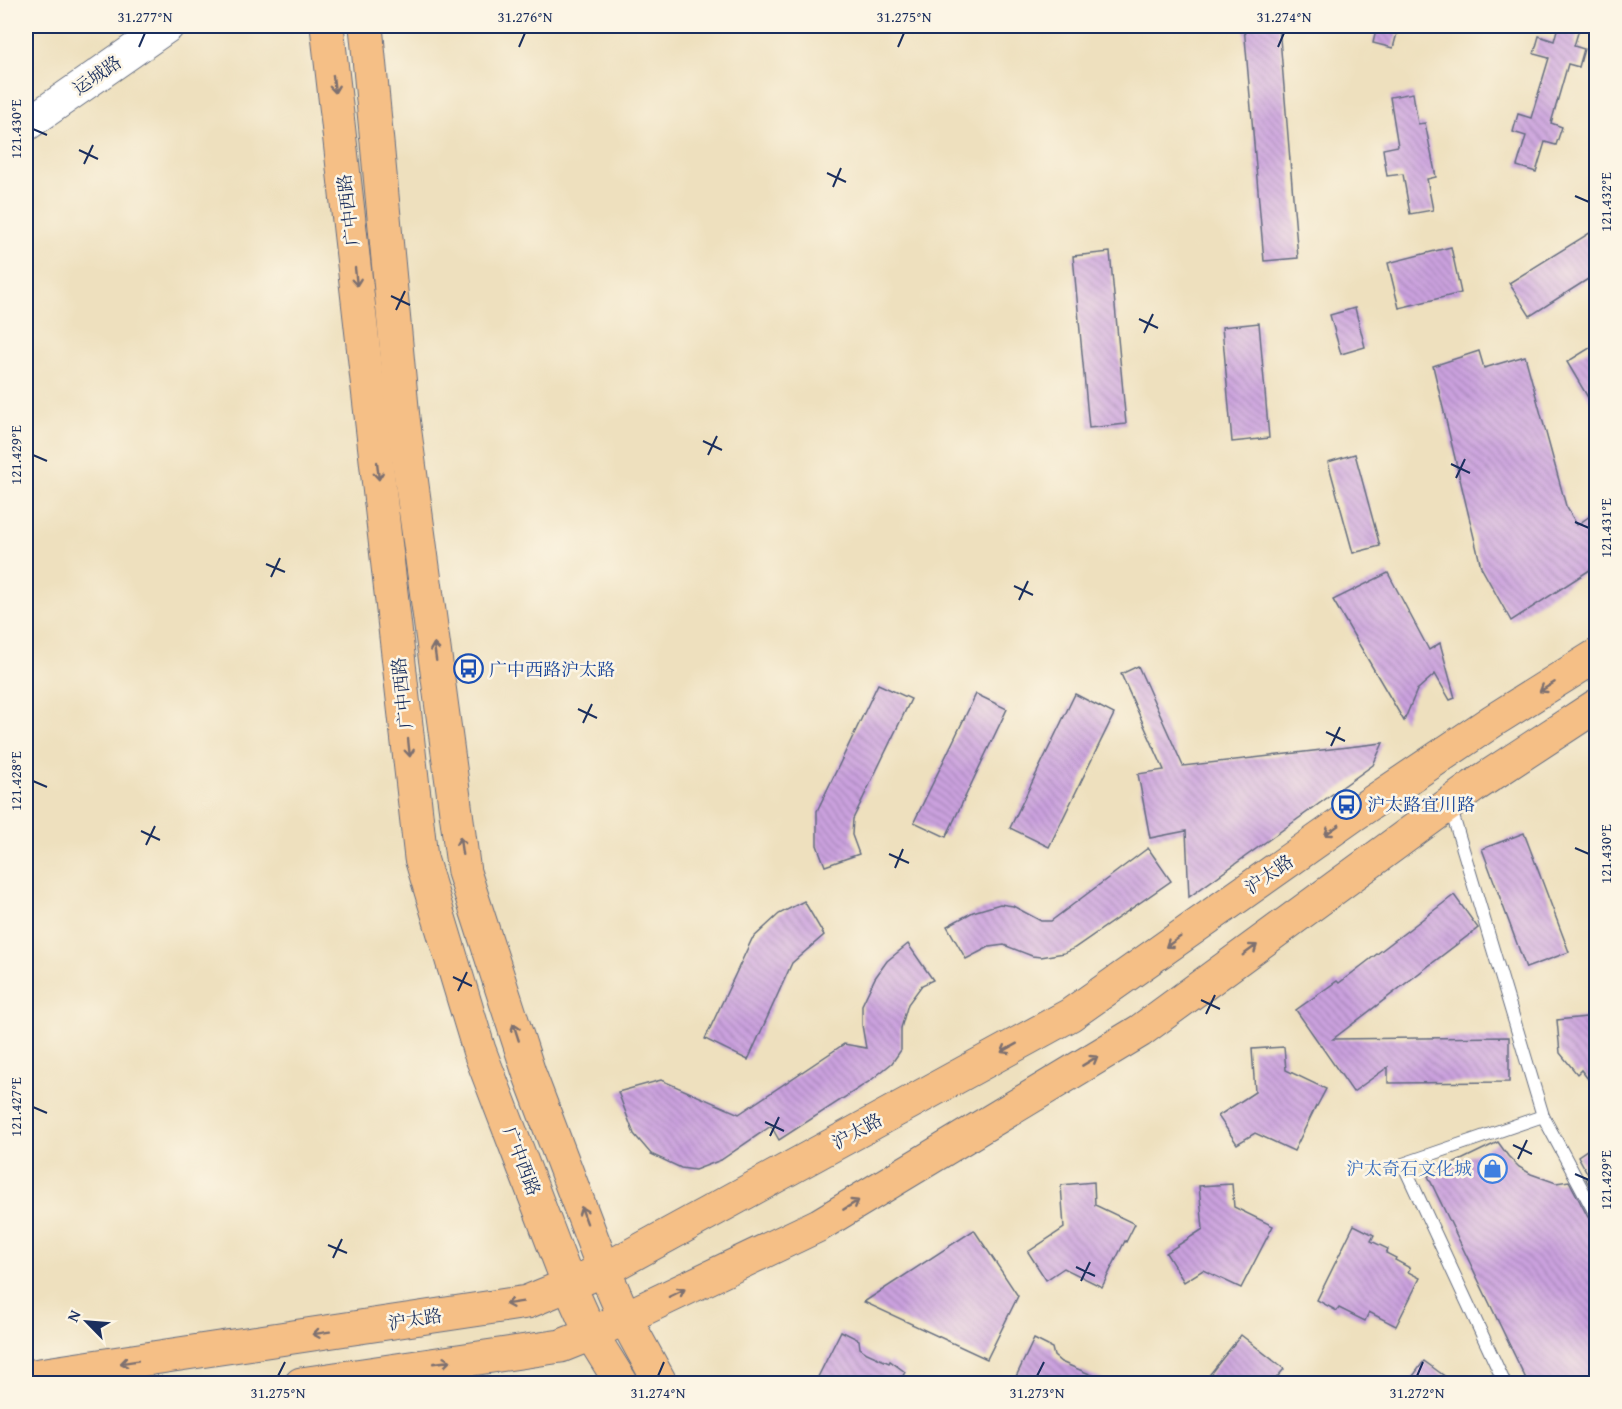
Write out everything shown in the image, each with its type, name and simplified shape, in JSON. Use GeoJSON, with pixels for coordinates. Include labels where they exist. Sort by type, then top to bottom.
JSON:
{"type":"FeatureCollection","features":[{"type":"Feature","properties":{"kind":"main road","name":"广中西路"},"geometry":{"type":"LineString","coordinates":[[327,26],[421,858],[479,1050],[569,1285],[591,1334],[622,1383]]}},
{"type":"Feature","properties":{"kind":"main road","name":"广中西路"},"geometry":{"type":"LineString","coordinates":[[366,26],[403,418],[465,872],[529,1073],[604,1270],[624,1318],[661,1383]]}},
{"type":"Feature","properties":{"kind":"main road","name":"沪太路"},"geometry":{"type":"LineString","coordinates":[[26,1377],[527,1302],[604,1270],[1070,1015],[1362,810],[1494,720],[1596,656]]}},
{"type":"Feature","properties":{"kind":"main road"},"geometry":{"type":"LineString","coordinates":[[301,1383],[561,1346],[591,1334],[819,1225],[1140,1031],[1449,805],[1596,706]]}},
{"type":"Feature","properties":{"kind":"street","name":"运城路"},"geometry":{"type":"LineString","coordinates":[[26,125],[168,26]]}},
{"type":"Feature","properties":{"kind":"lane"},"geometry":{"type":"LineString","coordinates":[[1449,805],[1542,1116],[1596,1215]]}},
{"type":"Feature","properties":{"kind":"lane"},"geometry":{"type":"LineString","coordinates":[[1505,1383],[1403,1164],[1542,1116]]}},
{"type":"Feature","properties":{"kind":"building"},"geometry":{"type":"Polygon","coordinates":[[[1244,26],[1279,26],[1298,258],[1264,261],[1244,26]]]}},
{"type":"Feature","properties":{"kind":"building"},"geometry":{"type":"Polygon","coordinates":[[[1377,26],[1399,26],[1393,48],[1373,43],[1377,26]]]}},
{"type":"Feature","properties":{"kind":"building"},"geometry":{"type":"Polygon","coordinates":[[[1558,26],[1580,26],[1574,46],[1584,49],[1579,67],[1568,64],[1551,123],[1562,127],[1556,145],[1545,142],[1536,172],[1517,166],[1526,136],[1513,132],[1518,114],[1531,118],[1549,58],[1534,54],[1539,36],[1554,41],[1558,26]]]}},
{"type":"Feature","properties":{"kind":"building"},"geometry":{"type":"Polygon","coordinates":[[[1413,93],[1418,124],[1425,123],[1436,177],[1427,179],[1433,210],[1410,214],[1403,174],[1387,176],[1383,149],[1398,146],[1390,97],[1413,93]]]}},
{"type":"Feature","properties":{"kind":"building"},"geometry":{"type":"Polygon","coordinates":[[[1596,229],[1596,274],[1530,316],[1509,283],[1596,229]]]}},
{"type":"Feature","properties":{"kind":"building"},"geometry":{"type":"Polygon","coordinates":[[[1451,247],[1461,293],[1399,308],[1388,263],[1451,247]]]}},
{"type":"Feature","properties":{"kind":"building"},"geometry":{"type":"Polygon","coordinates":[[[1110,252],[1126,424],[1089,428],[1073,256],[1110,252]]]}},
{"type":"Feature","properties":{"kind":"building"},"geometry":{"type":"Polygon","coordinates":[[[1355,308],[1365,347],[1341,354],[1330,315],[1355,308]]]}},
{"type":"Feature","properties":{"kind":"building"},"geometry":{"type":"Polygon","coordinates":[[[1259,323],[1269,438],[1232,442],[1222,327],[1259,323]]]}},
{"type":"Feature","properties":{"kind":"building"},"geometry":{"type":"Polygon","coordinates":[[[1596,344],[1596,411],[1567,362],[1596,344]]]}},
{"type":"Feature","properties":{"kind":"building"},"geometry":{"type":"Polygon","coordinates":[[[1479,351],[1484,368],[1525,356],[1566,506],[1577,525],[1596,512],[1596,566],[1511,621],[1481,567],[1433,366],[1479,351]]]}},
{"type":"Feature","properties":{"kind":"building"},"geometry":{"type":"Polygon","coordinates":[[[1355,454],[1380,546],[1353,553],[1328,462],[1355,454]]]}},
{"type":"Feature","properties":{"kind":"building"},"geometry":{"type":"Polygon","coordinates":[[[1388,573],[1429,650],[1440,643],[1455,698],[1450,700],[1435,674],[1417,690],[1404,721],[1333,600],[1388,573]]]}},
{"type":"Feature","properties":{"kind":"building"},"geometry":{"type":"Polygon","coordinates":[[[1138,666],[1183,766],[1383,743],[1373,765],[1189,897],[1186,831],[1150,838],[1138,774],[1164,770],[1121,674],[1138,666]]]}},
{"type":"Feature","properties":{"kind":"building"},"geometry":{"type":"Polygon","coordinates":[[[878,684],[911,699],[853,819],[852,835],[859,854],[825,866],[817,845],[817,811],[878,684]]]}},
{"type":"Feature","properties":{"kind":"building"},"geometry":{"type":"Polygon","coordinates":[[[976,694],[1007,709],[946,837],[914,822],[976,694]]]}},
{"type":"Feature","properties":{"kind":"building"},"geometry":{"type":"Polygon","coordinates":[[[1075,694],[1114,714],[1049,847],[1010,828],[1075,694]]]}},
{"type":"Feature","properties":{"kind":"building"},"geometry":{"type":"Polygon","coordinates":[[[1524,833],[1569,952],[1526,968],[1482,849],[1524,833]]]}},
{"type":"Feature","properties":{"kind":"building"},"geometry":{"type":"Polygon","coordinates":[[[1148,848],[1171,881],[1064,953],[1041,957],[1032,956],[1004,945],[989,947],[966,959],[947,926],[973,912],[1000,904],[1013,906],[1041,921],[1051,921],[1148,848]]]}},
{"type":"Feature","properties":{"kind":"building"},"geometry":{"type":"Polygon","coordinates":[[[1454,895],[1478,928],[1333,1039],[1509,1037],[1509,1082],[1388,1083],[1388,1067],[1353,1092],[1296,1010],[1337,981],[1339,983],[1454,895]]]}},
{"type":"Feature","properties":{"kind":"building"},"geometry":{"type":"Polygon","coordinates":[[[804,901],[824,935],[792,963],[748,1060],[705,1039],[752,939],[779,914],[804,901]]]}},
{"type":"Feature","properties":{"kind":"building"},"geometry":{"type":"Polygon","coordinates":[[[908,944],[933,980],[922,985],[908,1004],[901,1028],[901,1050],[892,1063],[870,1081],[779,1140],[771,1126],[721,1160],[695,1170],[681,1168],[651,1154],[634,1134],[618,1092],[661,1080],[739,1114],[844,1044],[866,1048],[862,1025],[862,1005],[875,978],[887,961],[908,944]]]}},
{"type":"Feature","properties":{"kind":"building"},"geometry":{"type":"Polygon","coordinates":[[[1596,1016],[1596,1089],[1581,1070],[1577,1074],[1560,1053],[1557,1020],[1596,1016]]]}},
{"type":"Feature","properties":{"kind":"building"},"geometry":{"type":"Polygon","coordinates":[[[1284,1047],[1286,1070],[1326,1089],[1294,1151],[1255,1133],[1237,1144],[1218,1116],[1255,1092],[1252,1049],[1284,1047]]]}},
{"type":"Feature","properties":{"kind":"building"},"geometry":{"type":"Polygon","coordinates":[[[1498,1142],[1519,1167],[1531,1174],[1556,1183],[1569,1181],[1589,1219],[1596,1223],[1596,1380],[1590,1383],[1528,1383],[1428,1176],[1498,1142]]]}},
{"type":"Feature","properties":{"kind":"building"},"geometry":{"type":"Polygon","coordinates":[[[1596,1144],[1596,1198],[1586,1179],[1590,1178],[1578,1156],[1596,1144]]]}},
{"type":"Feature","properties":{"kind":"building"},"geometry":{"type":"Polygon","coordinates":[[[1094,1182],[1095,1205],[1135,1224],[1102,1287],[1064,1268],[1046,1280],[1028,1252],[1064,1228],[1061,1185],[1094,1182]]]}},
{"type":"Feature","properties":{"kind":"building"},"geometry":{"type":"Polygon","coordinates":[[[1232,1184],[1234,1207],[1273,1226],[1241,1288],[1203,1270],[1184,1282],[1166,1253],[1203,1229],[1199,1186],[1232,1184]]]}},
{"type":"Feature","properties":{"kind":"building"},"geometry":{"type":"Polygon","coordinates":[[[1354,1225],[1374,1235],[1371,1241],[1388,1249],[1386,1253],[1410,1268],[1408,1272],[1420,1278],[1396,1326],[1369,1312],[1365,1321],[1339,1308],[1337,1311],[1317,1300],[1354,1225]]]}},
{"type":"Feature","properties":{"kind":"building"},"geometry":{"type":"Polygon","coordinates":[[[974,1230],[1018,1296],[987,1359],[864,1302],[974,1230]]]}},
{"type":"Feature","properties":{"kind":"building"},"geometry":{"type":"Polygon","coordinates":[[[841,1331],[859,1340],[860,1348],[867,1353],[889,1363],[890,1361],[905,1372],[899,1383],[815,1383],[841,1331]]]}},
{"type":"Feature","properties":{"kind":"building"},"geometry":{"type":"Polygon","coordinates":[[[1241,1335],[1284,1369],[1272,1383],[1203,1383],[1241,1335]]]}},
{"type":"Feature","properties":{"kind":"building"},"geometry":{"type":"Polygon","coordinates":[[[1034,1339],[1052,1348],[1054,1356],[1061,1362],[1111,1383],[1013,1383],[1034,1339]]]}},
{"type":"Feature","properties":{"kind":"building"},"geometry":{"type":"Polygon","coordinates":[[[1424,1361],[1454,1383],[1408,1383],[1424,1361]]]}},
{"type":"Feature","properties":{"kind":"place","name":"广中西路沪太路"},"geometry":{"type":"Point","coordinates":[468,669]}},
{"type":"Feature","properties":{"kind":"place","name":"沪太路宜川路"},"geometry":{"type":"Point","coordinates":[1346,804]}},
{"type":"Feature","properties":{"kind":"place","name":"沪太奇石文化城"},"geometry":{"type":"Point","coordinates":[1493,1168]}}]}
